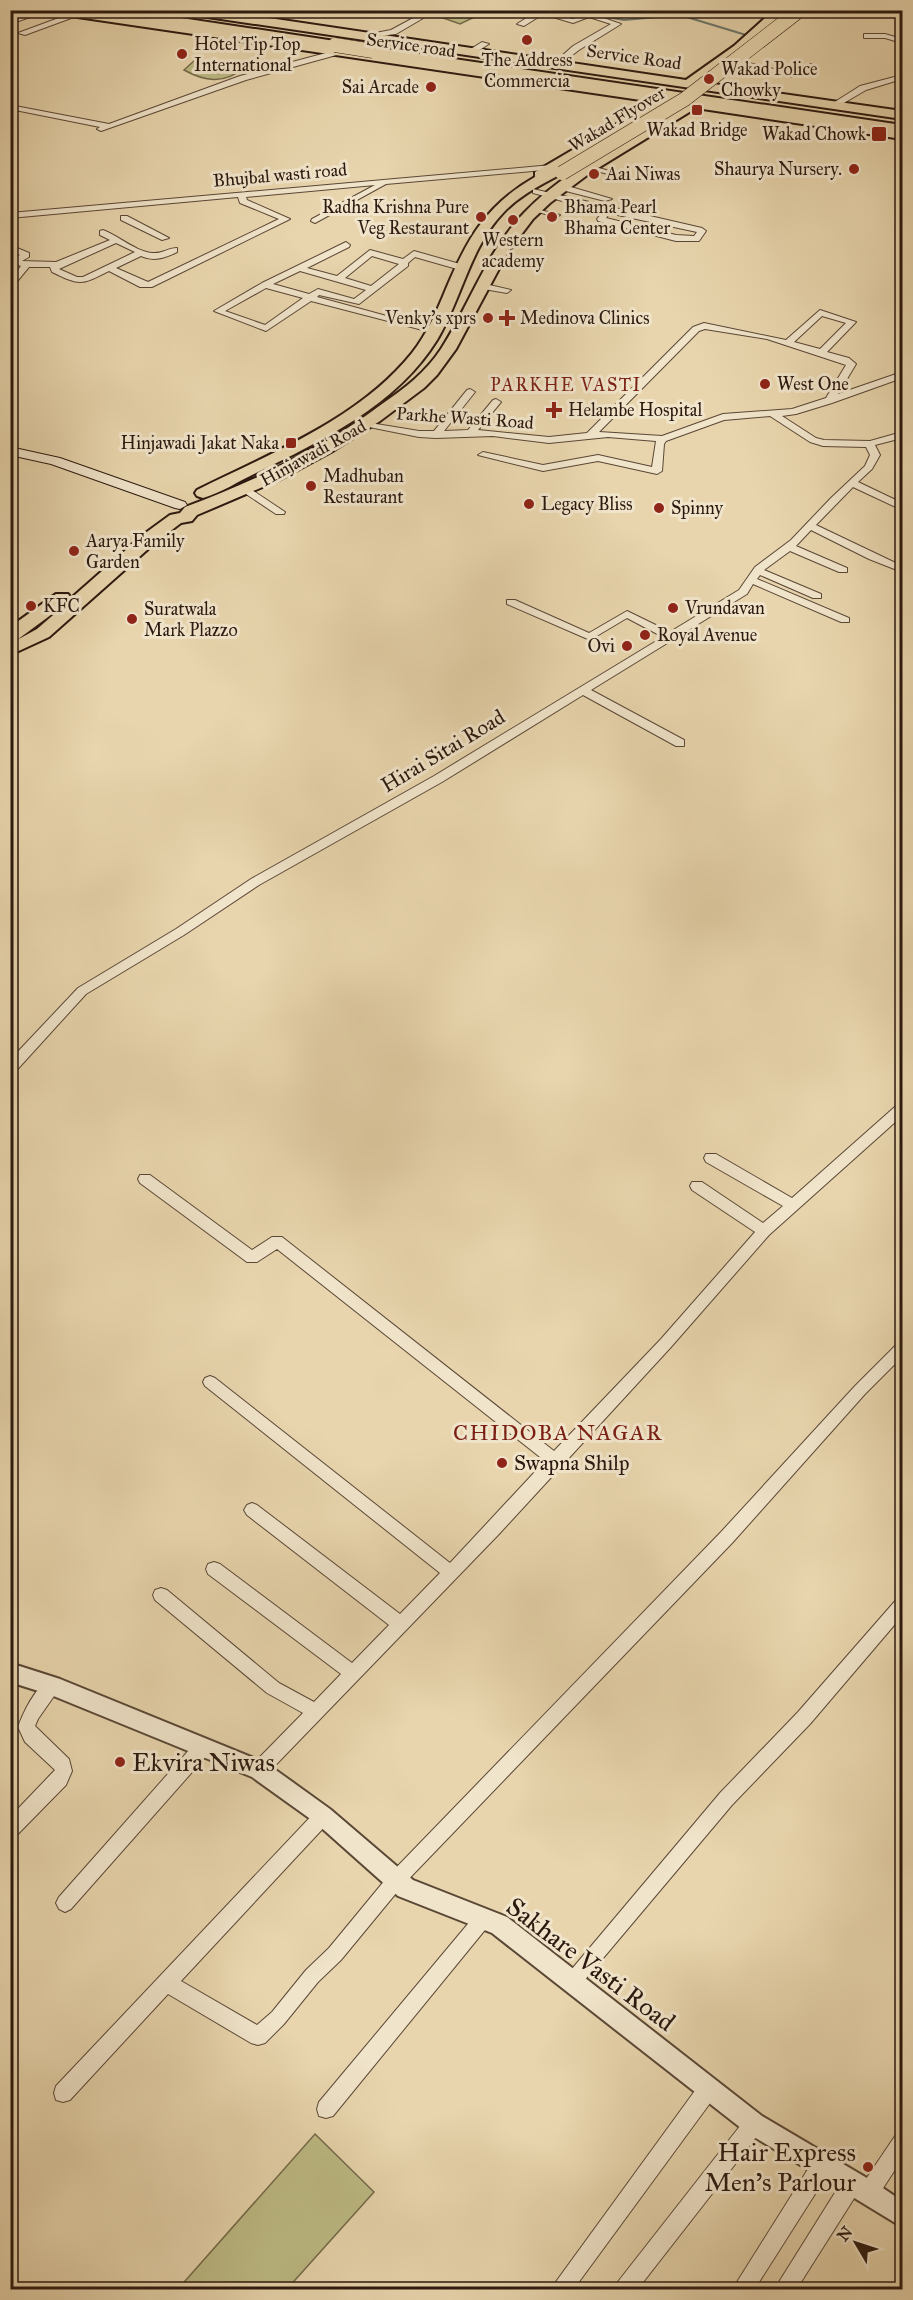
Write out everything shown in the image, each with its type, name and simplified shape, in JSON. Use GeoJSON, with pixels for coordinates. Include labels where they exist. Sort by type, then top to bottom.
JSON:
{"type":"FeatureCollection","features":[{"type":"Feature","properties":{"kind":"main road"},"geometry":{"type":"LineString","coordinates":[[57,10],[339,43]]}},
{"type":"Feature","properties":{"kind":"main road"},"geometry":{"type":"LineString","coordinates":[[102,10],[375,48],[903,129]]}},
{"type":"Feature","properties":{"kind":"main road"},"geometry":{"type":"LineString","coordinates":[[144,10],[339,43]]}},
{"type":"Feature","properties":{"kind":"main road"},"geometry":{"type":"LineString","coordinates":[[187,10],[339,43],[346,51],[363,39],[362,36]]}},
{"type":"Feature","properties":{"kind":"main road","name":"Wakad Flyover"},"geometry":{"type":"LineString","coordinates":[[556,179],[677,100],[746,51],[794,10]]}},
{"type":"Feature","properties":{"kind":"main road","name":"Wakad Flyover"},"geometry":{"type":"LineString","coordinates":[[535,187],[556,179],[685,99],[800,10]]}},
{"type":"Feature","properties":{"kind":"main road"},"geometry":{"type":"LineString","coordinates":[[713,87],[715,81],[754,53],[806,10]]}},
{"type":"Feature","properties":{"kind":"main road"},"geometry":{"type":"LineString","coordinates":[[684,86],[738,49],[779,11]]}},
{"type":"Feature","properties":{"kind":"main road","name":"Service Road"},"geometry":{"type":"LineString","coordinates":[[339,43],[362,36],[558,64],[684,86]]}},
{"type":"Feature","properties":{"kind":"main road","name":"Service road"},"geometry":{"type":"LineString","coordinates":[[339,43],[648,104],[665,101],[903,135]]}},
{"type":"Feature","properties":{"kind":"main road"},"geometry":{"type":"LineString","coordinates":[[375,48],[684,86],[903,122]]}},
{"type":"Feature","properties":{"kind":"main road"},"geometry":{"type":"LineString","coordinates":[[738,49],[754,53]]}},
{"type":"Feature","properties":{"kind":"main road"},"geometry":{"type":"LineString","coordinates":[[684,86],[713,87],[903,115]]}},
{"type":"Feature","properties":{"kind":"main road"},"geometry":{"type":"LineString","coordinates":[[556,179],[648,104]]}},
{"type":"Feature","properties":{"kind":"main road"},"geometry":{"type":"LineString","coordinates":[[556,179],[591,167],[693,105]]}},
{"type":"Feature","properties":{"kind":"main road","name":"Hinjawadi Road"},"geometry":{"type":"LineString","coordinates":[[179,512],[246,490],[367,424],[414,387],[436,367],[508,240],[535,210],[556,179]]}},
{"type":"Feature","properties":{"kind":"main road"},"geometry":{"type":"LineString","coordinates":[[508,240],[499,229],[500,224],[535,187]]}},
{"type":"Feature","properties":{"kind":"main road","name":"Hinjawadi Road"},"geometry":{"type":"LineString","coordinates":[[10,650],[43,633],[179,512],[326,430],[364,406],[395,382],[435,332],[480,233],[498,210],[535,187]]}},
{"type":"Feature","properties":{"kind":"main road"},"geometry":{"type":"LineString","coordinates":[[395,382],[414,387]]}},
{"type":"Feature","properties":{"kind":"main road"},"geometry":{"type":"LineString","coordinates":[[10,451],[55,461],[179,512]]}},
{"type":"Feature","properties":{"kind":"main road"},"geometry":{"type":"LineString","coordinates":[[10,459],[58,471],[179,512]]}},
{"type":"Feature","properties":{"kind":"main road"},"geometry":{"type":"LineString","coordinates":[[10,636],[59,601],[132,538],[179,512]]}},
{"type":"Feature","properties":{"kind":"street"},"geometry":{"type":"LineString","coordinates":[[10,22],[47,10]]}},
{"type":"Feature","properties":{"kind":"street"},"geometry":{"type":"LineString","coordinates":[[362,36],[393,32],[434,10]]}},
{"type":"Feature","properties":{"kind":"street"},"geometry":{"type":"LineString","coordinates":[[520,24],[542,12],[573,21],[589,15],[617,23],[573,50],[558,64]]}},
{"type":"Feature","properties":{"kind":"street"},"geometry":{"type":"LineString","coordinates":[[22,33],[78,14]]}},
{"type":"Feature","properties":{"kind":"street"},"geometry":{"type":"LineString","coordinates":[[867,36],[885,36],[903,41]]}},
{"type":"Feature","properties":{"kind":"street"},"geometry":{"type":"LineString","coordinates":[[10,108],[105,128],[339,43]]}},
{"type":"Feature","properties":{"kind":"street"},"geometry":{"type":"LineString","coordinates":[[470,52],[485,44]]}},
{"type":"Feature","properties":{"kind":"street"},"geometry":{"type":"LineString","coordinates":[[740,63],[792,75],[813,66]]}},
{"type":"Feature","properties":{"kind":"street"},"geometry":{"type":"LineString","coordinates":[[834,105],[862,88],[903,77]]}},
{"type":"Feature","properties":{"kind":"street"},"geometry":{"type":"LineString","coordinates":[[591,167],[620,175]]}},
{"type":"Feature","properties":{"kind":"street"},"geometry":{"type":"LineString","coordinates":[[535,187],[556,179],[608,198]]}},
{"type":"Feature","properties":{"kind":"street"},"geometry":{"type":"LineString","coordinates":[[556,179],[613,212],[702,231],[696,239],[676,238],[601,219],[607,213],[613,212]]}},
{"type":"Feature","properties":{"kind":"street","name":"Bhujbal wasti road"},"geometry":{"type":"LineString","coordinates":[[10,216],[387,183],[556,179]]}},
{"type":"Feature","properties":{"kind":"street"},"geometry":{"type":"LineString","coordinates":[[315,221],[387,183]]}},
{"type":"Feature","properties":{"kind":"street"},"geometry":{"type":"LineString","coordinates":[[113,270],[143,285],[149,285],[173,262],[286,219],[243,201],[241,194]]}},
{"type":"Feature","properties":{"kind":"street"},"geometry":{"type":"LineString","coordinates":[[156,204],[124,218],[165,238]]}},
{"type":"Feature","properties":{"kind":"street"},"geometry":{"type":"LineString","coordinates":[[535,210],[556,215]]}},
{"type":"Feature","properties":{"kind":"street"},"geometry":{"type":"LineString","coordinates":[[104,233],[145,254],[173,262]]}},
{"type":"Feature","properties":{"kind":"street"},"geometry":{"type":"LineString","coordinates":[[13,263],[57,265],[116,240]]}},
{"type":"Feature","properties":{"kind":"street"},"geometry":{"type":"LineString","coordinates":[[346,245],[218,311],[266,328],[318,292],[357,302],[405,264],[404,262],[414,254],[464,268]]}},
{"type":"Feature","properties":{"kind":"street"},"geometry":{"type":"LineString","coordinates":[[10,247],[26,255],[13,263]]}},
{"type":"Feature","properties":{"kind":"street"},"geometry":{"type":"LineString","coordinates":[[173,262],[174,250]]}},
{"type":"Feature","properties":{"kind":"street"},"geometry":{"type":"LineString","coordinates":[[338,280],[370,253],[404,262]]}},
{"type":"Feature","properties":{"kind":"street"},"geometry":{"type":"LineString","coordinates":[[57,265],[54,267],[55,270],[80,281],[113,270],[145,254]]}},
{"type":"Feature","properties":{"kind":"street"},"geometry":{"type":"LineString","coordinates":[[10,288],[26,265]]}},
{"type":"Feature","properties":{"kind":"street"},"geometry":{"type":"LineString","coordinates":[[298,268],[373,290]]}},
{"type":"Feature","properties":{"kind":"street"},"geometry":{"type":"LineString","coordinates":[[265,285],[435,332]]}},
{"type":"Feature","properties":{"kind":"street"},"geometry":{"type":"LineString","coordinates":[[481,286],[507,290]]}},
{"type":"Feature","properties":{"kind":"street"},"geometry":{"type":"LineString","coordinates":[[789,342],[820,313],[852,322],[823,351]]}},
{"type":"Feature","properties":{"kind":"street"},"geometry":{"type":"LineString","coordinates":[[483,455],[543,468],[590,445],[696,330],[710,326],[789,342],[823,351],[851,363],[829,401]]}},
{"type":"Feature","properties":{"kind":"street","name":"Parkhe Wasti Road"},"geometry":{"type":"LineString","coordinates":[[367,424],[436,435],[472,432],[590,445],[608,434],[663,439],[723,417],[793,412],[829,401],[870,384],[903,375]]}},
{"type":"Feature","properties":{"kind":"street"},"geometry":{"type":"LineString","coordinates":[[436,435],[470,392]]}},
{"type":"Feature","properties":{"kind":"street"},"geometry":{"type":"LineString","coordinates":[[472,432],[496,402]]}},
{"type":"Feature","properties":{"kind":"street"},"geometry":{"type":"LineString","coordinates":[[773,414],[813,440],[823,443],[871,446],[903,435]]}},
{"type":"Feature","properties":{"kind":"street"},"geometry":{"type":"LineString","coordinates":[[590,445],[657,471],[659,444],[663,439]]}},
{"type":"Feature","properties":{"kind":"street","name":"Hirai Sitai Road"},"geometry":{"type":"LineString","coordinates":[[10,1069],[82,991],[180,932],[255,882],[408,796],[729,603],[743,592],[755,576],[789,547],[869,467],[875,455],[871,446]]}},
{"type":"Feature","properties":{"kind":"street"},"geometry":{"type":"LineString","coordinates":[[852,483],[903,507]]}},
{"type":"Feature","properties":{"kind":"street"},"geometry":{"type":"LineString","coordinates":[[246,490],[280,512]]}},
{"type":"Feature","properties":{"kind":"street"},"geometry":{"type":"LineString","coordinates":[[810,526],[903,569]]}},
{"type":"Feature","properties":{"kind":"street"},"geometry":{"type":"LineString","coordinates":[[789,547],[843,570]]}},
{"type":"Feature","properties":{"kind":"street"},"geometry":{"type":"LineString","coordinates":[[755,576],[817,596]]}},
{"type":"Feature","properties":{"kind":"street"},"geometry":{"type":"LineString","coordinates":[[755,576],[845,620]]}},
{"type":"Feature","properties":{"kind":"street"},"geometry":{"type":"LineString","coordinates":[[511,602],[590,637],[627,614],[672,637]]}},
{"type":"Feature","properties":{"kind":"street"},"geometry":{"type":"LineString","coordinates":[[582,690],[680,743]]}},
{"type":"Feature","properties":{"kind":"street"},"geometry":{"type":"LineString","coordinates":[[260,1770],[666,1343],[764,1231],[903,1109]]}},
{"type":"Feature","properties":{"kind":"street"},"geometry":{"type":"LineString","coordinates":[[711,1158],[794,1206]]}},
{"type":"Feature","properties":{"kind":"street"},"geometry":{"type":"LineString","coordinates":[[145,1179],[252,1258],[277,1241],[555,1460]]}},
{"type":"Feature","properties":{"kind":"street"},"geometry":{"type":"LineString","coordinates":[[697,1186],[764,1231]]}},
{"type":"Feature","properties":{"kind":"street"},"geometry":{"type":"LineString","coordinates":[[167,1983],[258,2036],[278,2018],[312,1976],[335,1954],[396,1880],[727,1538],[860,1390],[903,1348]]}},
{"type":"Feature","properties":{"kind":"street"},"geometry":{"type":"LineString","coordinates":[[210,1382],[450,1572]]}},
{"type":"Feature","properties":{"kind":"street"},"geometry":{"type":"LineString","coordinates":[[252,1509],[400,1623]]}},
{"type":"Feature","properties":{"kind":"street"},"geometry":{"type":"LineString","coordinates":[[214,1569],[352,1672]]}},
{"type":"Feature","properties":{"kind":"street"},"geometry":{"type":"LineString","coordinates":[[161,1595],[273,1688],[314,1712]]}},
{"type":"Feature","properties":{"kind":"street"},"geometry":{"type":"LineString","coordinates":[[572,1982],[726,1799],[790,1733],[903,1605]]}},
{"type":"Feature","properties":{"kind":"street","name":"Sakhare Vasti Road"},"geometry":{"type":"LineString","coordinates":[[10,1672],[53,1686],[260,1770],[322,1816],[406,1888],[499,1925],[754,2124],[861,2187],[903,2215]]}},
{"type":"Feature","properties":{"kind":"street"},"geometry":{"type":"LineString","coordinates":[[10,1830],[60,1779],[64,1771],[63,1765],[31,1736],[26,1727],[31,1714],[53,1686]]}},
{"type":"Feature","properties":{"kind":"street"},"geometry":{"type":"LineString","coordinates":[[65,1903],[203,1747]]}},
{"type":"Feature","properties":{"kind":"street"},"geometry":{"type":"LineString","coordinates":[[63,2093],[322,1816]]}},
{"type":"Feature","properties":{"kind":"street"},"geometry":{"type":"LineString","coordinates":[[326,2109],[483,1919]]}},
{"type":"Feature","properties":{"kind":"street"},"geometry":{"type":"LineString","coordinates":[[560,2289],[709,2088]]}},
{"type":"Feature","properties":{"kind":"street"},"geometry":{"type":"LineString","coordinates":[[624,2289],[754,2124]]}},
{"type":"Feature","properties":{"kind":"street"},"geometry":{"type":"LineString","coordinates":[[784,2289],[861,2187],[903,2143]]}},
{"type":"Feature","properties":{"kind":"street"},"geometry":{"type":"LineString","coordinates":[[742,2289],[822,2165]]}},
{"type":"Feature","properties":{"kind":"shaded area"},"geometry":{"type":"Polygon","coordinates":[[[452,11],[487,11],[460,24],[440,17],[452,11]]]}},
{"type":"Feature","properties":{"kind":"shaded area"},"geometry":{"type":"Polygon","coordinates":[[[195,60],[243,68],[229,77],[206,79],[184,70],[195,60]]]}},
{"type":"Feature","properties":{"kind":"shaded area"},"geometry":{"type":"Polygon","coordinates":[[[315,2134],[374,2192],[287,2289],[178,2289],[315,2134]]]}},
{"type":"Feature","properties":{"kind":"waterway"},"geometry":{"type":"LineString","coordinates":[[567,10],[624,20],[680,15],[746,35]]}},
{"type":"Feature","properties":{"kind":"place","name":"The Address Commercia"},"geometry":{"type":"Point","coordinates":[527,40]}},
{"type":"Feature","properties":{"kind":"place","name":"Hotel Tip Top International"},"geometry":{"type":"Point","coordinates":[182,54]}},
{"type":"Feature","properties":{"kind":"place","name":"Wakad Police Chowky"},"geometry":{"type":"Point","coordinates":[709,79]}},
{"type":"Feature","properties":{"kind":"place","name":"Sai Arcade"},"geometry":{"type":"Point","coordinates":[431,87]}},
{"type":"Feature","properties":{"kind":"place","name":"Wakad Bridge"},"geometry":{"type":"Point","coordinates":[697,110]}},
{"type":"Feature","properties":{"kind":"place","name":"Wakad Chowk"},"geometry":{"type":"Point","coordinates":[879,134]}},
{"type":"Feature","properties":{"kind":"place","name":"Shaurya Nursery."},"geometry":{"type":"Point","coordinates":[854,169]}},
{"type":"Feature","properties":{"kind":"place","name":"Aai Niwas"},"geometry":{"type":"Point","coordinates":[594,174]}},
{"type":"Feature","properties":{"kind":"place","name":"Radha Krishna Pure Veg Restaurant"},"geometry":{"type":"Point","coordinates":[481,217]}},
{"type":"Feature","properties":{"kind":"place","name":"Bhama Pearl Bhama Center"},"geometry":{"type":"Point","coordinates":[552,217]}},
{"type":"Feature","properties":{"kind":"place","name":"Western academy"},"geometry":{"type":"Point","coordinates":[513,220]}},
{"type":"Feature","properties":{"kind":"place","name":"Venky’s xprs"},"geometry":{"type":"Point","coordinates":[488,318]}},
{"type":"Feature","properties":{"kind":"place","name":"Medinova Clinics"},"geometry":{"type":"Point","coordinates":[507,318]}},
{"type":"Feature","properties":{"kind":"place","name":"West One"},"geometry":{"type":"Point","coordinates":[765,384]}},
{"type":"Feature","properties":{"kind":"place","name":"Helambe Hospital"},"geometry":{"type":"Point","coordinates":[554,410]}},
{"type":"Feature","properties":{"kind":"place","name":"Hinjawadi Jakat Naka"},"geometry":{"type":"Point","coordinates":[291,443]}},
{"type":"Feature","properties":{"kind":"place","name":"Madhuban Restaurant"},"geometry":{"type":"Point","coordinates":[311,486]}},
{"type":"Feature","properties":{"kind":"place","name":"Legacy Bliss"},"geometry":{"type":"Point","coordinates":[529,504]}},
{"type":"Feature","properties":{"kind":"place","name":"Spinny"},"geometry":{"type":"Point","coordinates":[659,508]}},
{"type":"Feature","properties":{"kind":"place","name":"Aarya Family Garden"},"geometry":{"type":"Point","coordinates":[74,551]}},
{"type":"Feature","properties":{"kind":"place","name":"KFC"},"geometry":{"type":"Point","coordinates":[31,606]}},
{"type":"Feature","properties":{"kind":"place","name":"Vrundavan"},"geometry":{"type":"Point","coordinates":[673,608]}},
{"type":"Feature","properties":{"kind":"place","name":"Suratwala Mark Plazzo"},"geometry":{"type":"Point","coordinates":[132,619]}},
{"type":"Feature","properties":{"kind":"place","name":"Royal Avenue"},"geometry":{"type":"Point","coordinates":[645,635]}},
{"type":"Feature","properties":{"kind":"place","name":"Ovi"},"geometry":{"type":"Point","coordinates":[627,646]}},
{"type":"Feature","properties":{"kind":"place","name":"Swapna Shilp"},"geometry":{"type":"Point","coordinates":[502,1463]}},
{"type":"Feature","properties":{"kind":"place","name":"Ekvira Niwas"},"geometry":{"type":"Point","coordinates":[120,1762]}},
{"type":"Feature","properties":{"kind":"place","name":"Hair Express Men's Parlour"},"geometry":{"type":"Point","coordinates":[868,2167]}},
{"type":"Feature","properties":{"kind":"district","name":"PARKHE VASTI"},"geometry":{"type":"Point","coordinates":[566,385]}},
{"type":"Feature","properties":{"kind":"district","name":"CHIDOBA NAGAR"},"geometry":{"type":"Point","coordinates":[558,1432]}}]}
